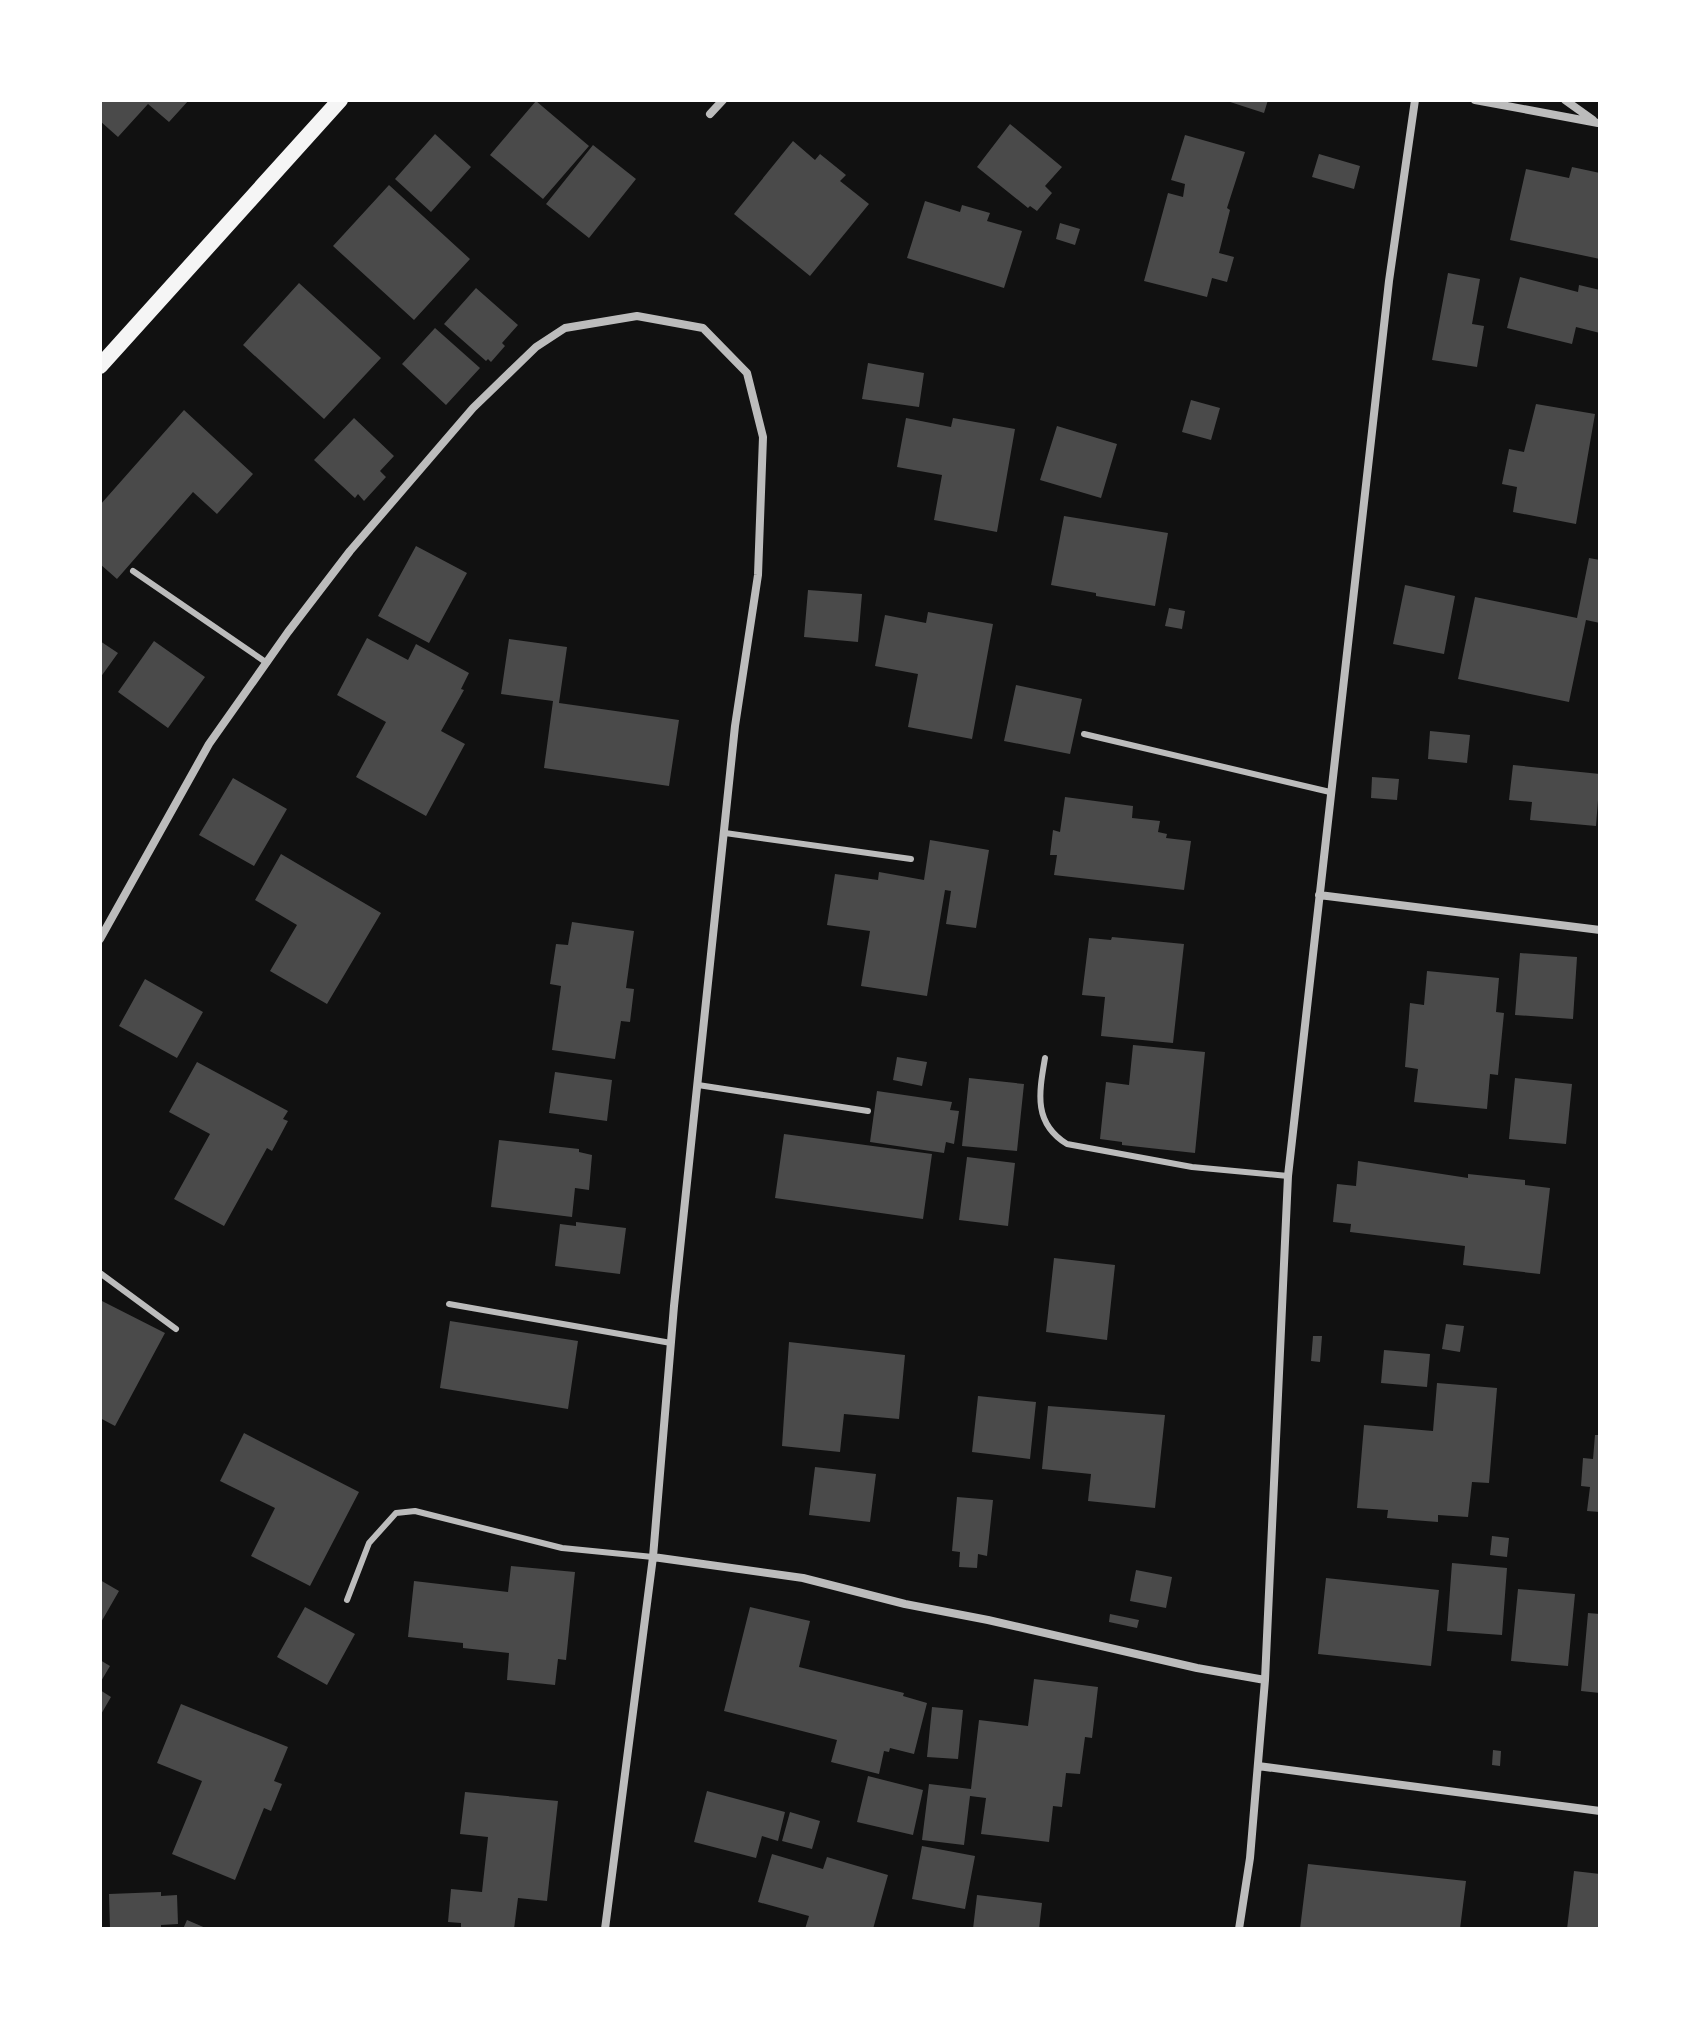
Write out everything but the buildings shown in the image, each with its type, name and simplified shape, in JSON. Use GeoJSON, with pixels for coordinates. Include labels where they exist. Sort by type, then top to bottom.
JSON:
{"type":"FeatureCollection","features":[{"type":"Feature","properties":{"kind":"main road"},"geometry":{"type":"LineString","coordinates":[[100,366],[340,100]]}},
{"type":"Feature","properties":{"kind":"street"},"geometry":{"type":"LineString","coordinates":[[710,114],[723,100]]}},
{"type":"Feature","properties":{"kind":"street"},"geometry":{"type":"LineString","coordinates":[[1239,1929],[1250,1858],[1265,1680],[1288,1176],[1389,281],[1415,100]]}},
{"type":"Feature","properties":{"kind":"street"},"geometry":{"type":"LineString","coordinates":[[1475,100],[1599,124]]}},
{"type":"Feature","properties":{"kind":"street"},"geometry":{"type":"LineString","coordinates":[[1565,100],[1599,124]]}},
{"type":"Feature","properties":{"kind":"street"},"geometry":{"type":"LineString","coordinates":[[100,939],[209,744],[267,663],[350,551],[473,408],[536,347],[565,328],[637,316],[703,328],[747,373],[763,437],[758,575],[735,726],[671,1343],[653,1557],[605,1929]]}},
{"type":"Feature","properties":{"kind":"street"},"geometry":{"type":"LineString","coordinates":[[1319,895],[1600,930]]}},
{"type":"Feature","properties":{"kind":"street"},"geometry":{"type":"LineString","coordinates":[[653,1557],[803,1578],[905,1604],[1265,1680]]}},
{"type":"Feature","properties":{"kind":"street"},"geometry":{"type":"LineString","coordinates":[[1258,1766],[1600,1811]]}},
{"type":"Feature","properties":{"kind":"lane"},"geometry":{"type":"LineString","coordinates":[[133,571],[267,663]]}},
{"type":"Feature","properties":{"kind":"lane"},"geometry":{"type":"LineString","coordinates":[[1084,734],[1330,792]]}},
{"type":"Feature","properties":{"kind":"lane"},"geometry":{"type":"LineString","coordinates":[[725,833],[911,859]]}},
{"type":"Feature","properties":{"kind":"lane"},"geometry":{"type":"LineString","coordinates":[[1045,1058],[1041,1084],[1042,1120],[1054,1136],[1067,1144],[1192,1167],[1288,1176]]}},
{"type":"Feature","properties":{"kind":"lane"},"geometry":{"type":"LineString","coordinates":[[698,1085],[868,1111]]}},
{"type":"Feature","properties":{"kind":"lane"},"geometry":{"type":"LineString","coordinates":[[100,1273],[176,1329]]}},
{"type":"Feature","properties":{"kind":"lane"},"geometry":{"type":"LineString","coordinates":[[449,1304],[671,1343]]}},
{"type":"Feature","properties":{"kind":"lane"},"geometry":{"type":"LineString","coordinates":[[347,1600],[369,1543],[396,1513],[415,1511],[562,1548],[653,1557]]}}]}
